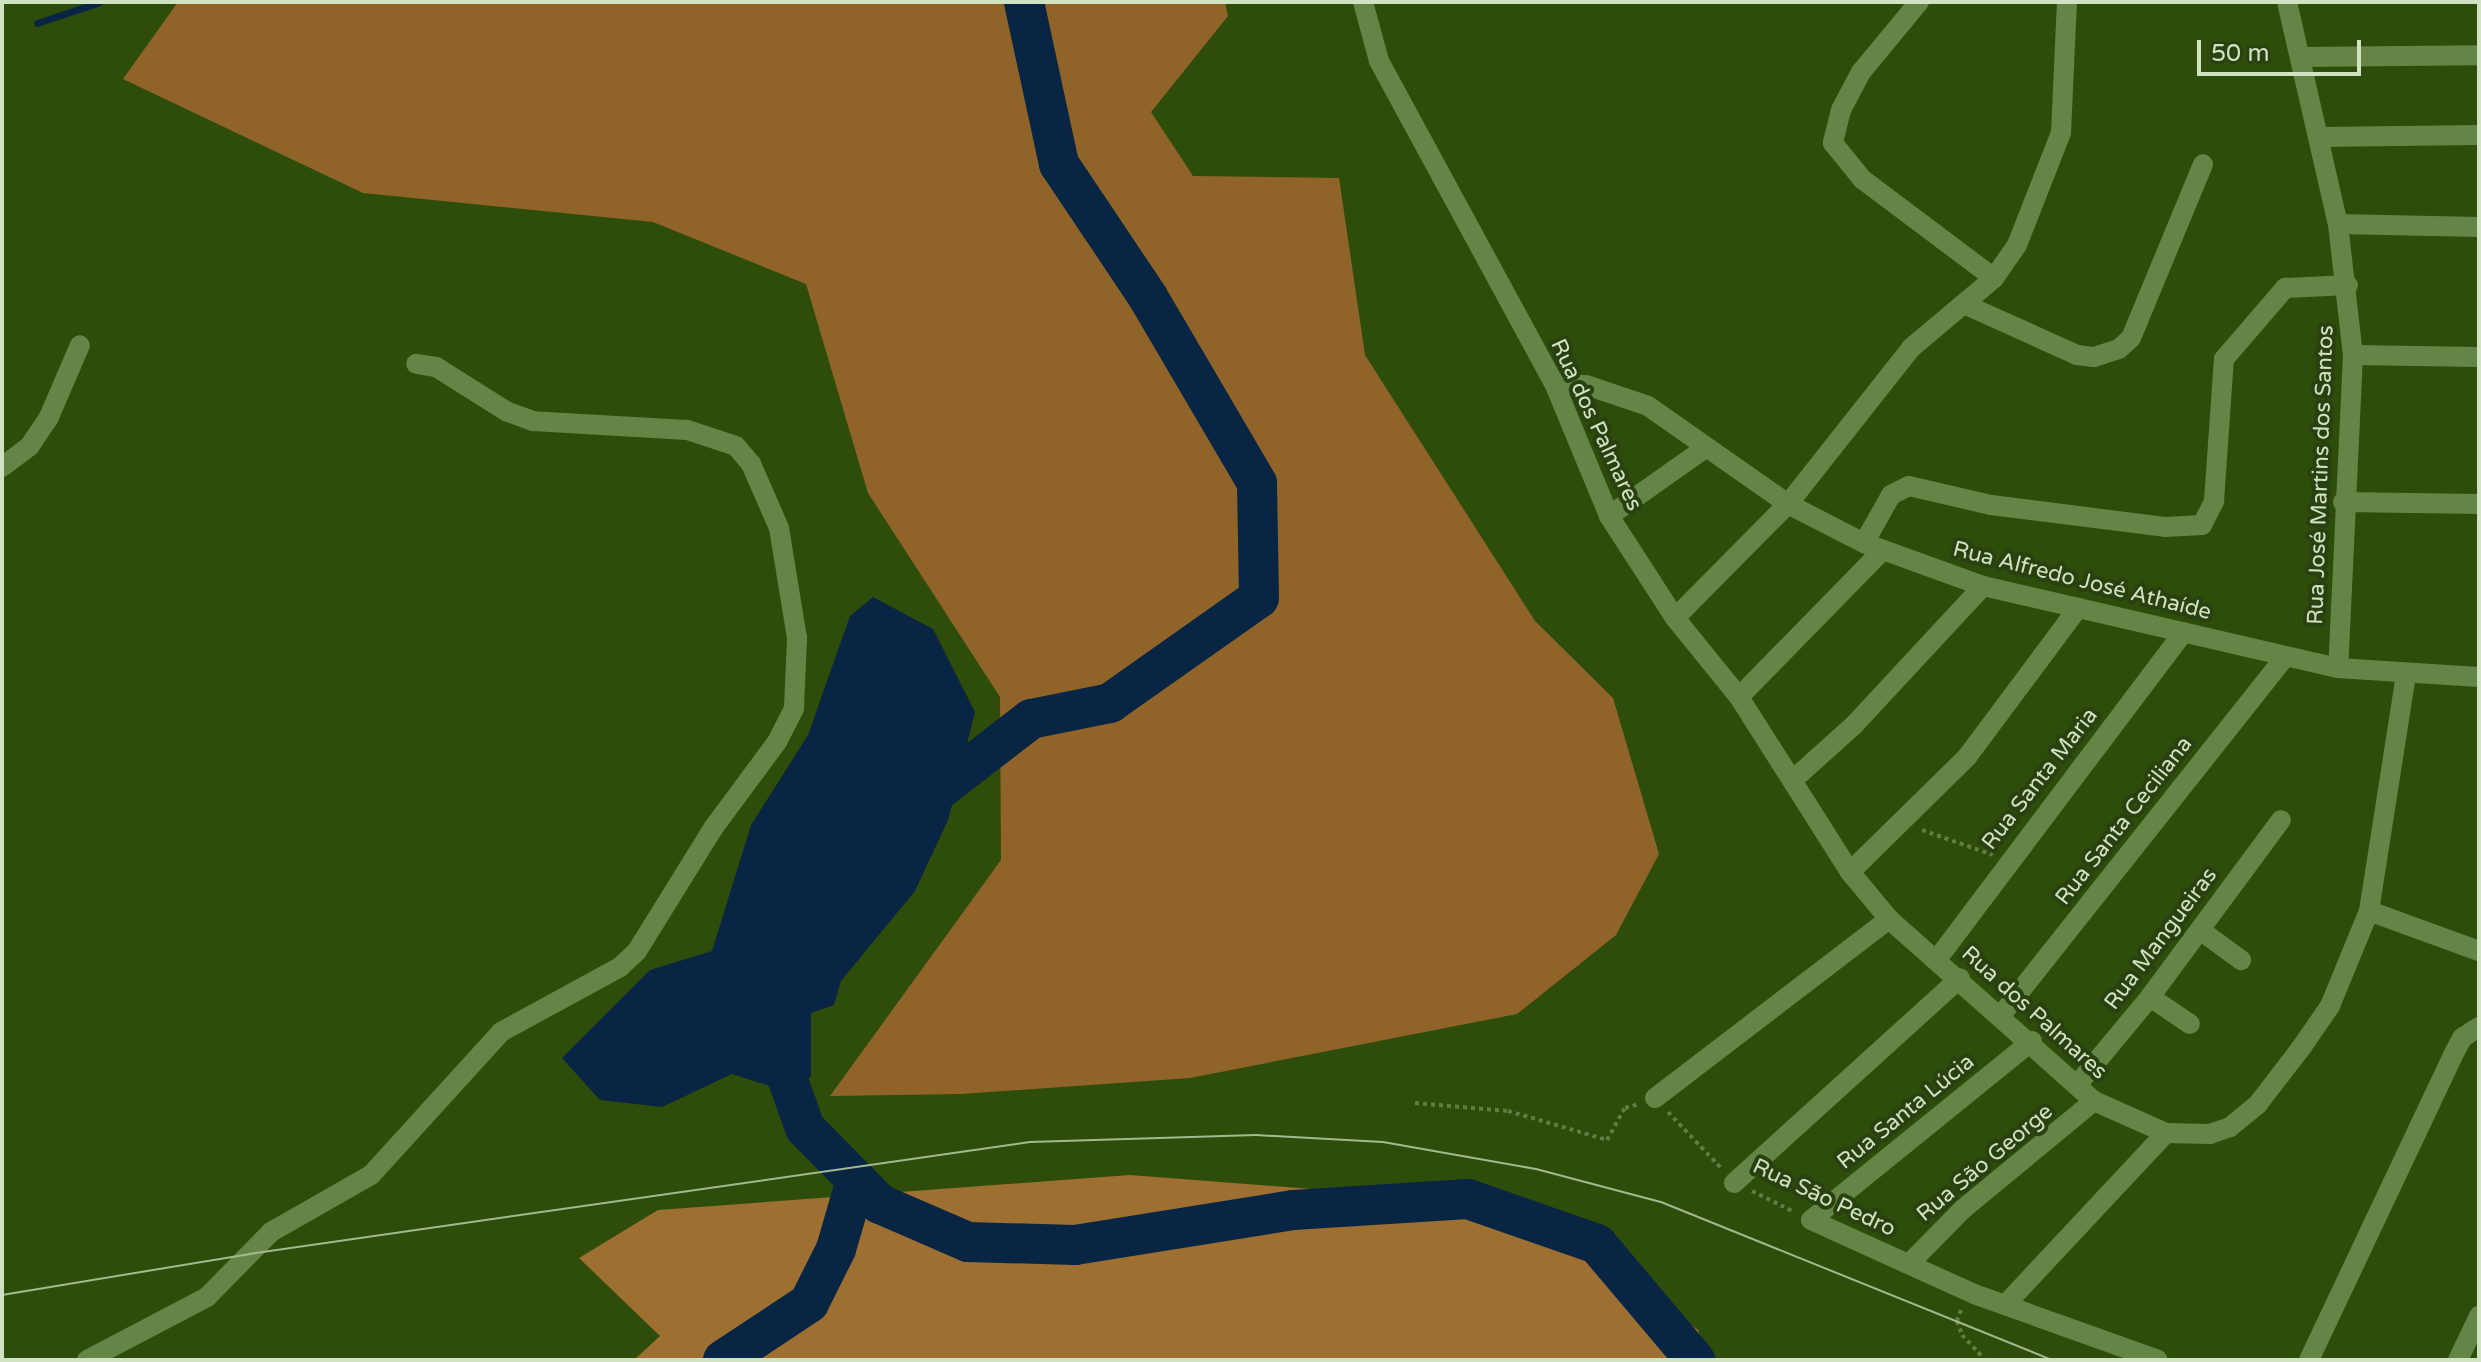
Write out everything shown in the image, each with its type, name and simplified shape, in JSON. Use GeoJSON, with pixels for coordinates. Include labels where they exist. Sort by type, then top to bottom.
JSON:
{"type":"FeatureCollection","features":[{"type":"Feature","properties":{"kind":"street","name":"Rua dos Palmares"},"geometry":{"type":"LineString","coordinates":[[1363,2],[1379,61],[1554,383],[1609,516],[1675,618],[1739,697],[1795,778],[1850,872],[1889,919],[2002,1014],[2094,1101],[2166,1133],[2210,1134],[2230,1127],[2258,1104],[2330,1006],[2369,911],[2406,676]]}},
{"type":"Feature","properties":{"kind":"street"},"geometry":{"type":"LineString","coordinates":[[1919,2],[1861,72],[1841,110],[1833,143],[1862,179],[1994,278]]}},
{"type":"Feature","properties":{"kind":"street","name":"Rua José Martins dos Santos"},"geometry":{"type":"LineString","coordinates":[[2287,2],[2338,224],[2348,285],[2353,355],[2343,502],[2347,670]]}},
{"type":"Feature","properties":{"kind":"street"},"geometry":{"type":"LineString","coordinates":[[1675,618],[1788,504],[1911,348],[1966,305],[1994,278],[2029,222],[2061,133],[2071,5]]}},
{"type":"Feature","properties":{"kind":"street"},"geometry":{"type":"LineString","coordinates":[[2301,57],[2479,55]]}},
{"type":"Feature","properties":{"kind":"street"},"geometry":{"type":"LineString","coordinates":[[2319,137],[2479,135]]}},
{"type":"Feature","properties":{"kind":"street"},"geometry":{"type":"LineString","coordinates":[[1966,305],[2077,355],[2094,357],[2119,349],[2131,338],[2203,164]]}},
{"type":"Feature","properties":{"kind":"street"},"geometry":{"type":"LineString","coordinates":[[2338,224],[2479,227]]}},
{"type":"Feature","properties":{"kind":"street"},"geometry":{"type":"LineString","coordinates":[[1739,697],[1873,547],[1891,495],[1909,486],[1991,505],[2165,527],[2202,525],[2214,501],[2224,359],[2285,288],[2348,285]]}},
{"type":"Feature","properties":{"kind":"street"},"geometry":{"type":"LineString","coordinates":[[2,467],[29,447],[49,417],[80,345]]}},
{"type":"Feature","properties":{"kind":"street"},"geometry":{"type":"LineString","coordinates":[[2353,355],[2479,357]]}},
{"type":"Feature","properties":{"kind":"street"},"geometry":{"type":"LineString","coordinates":[[87,1360],[207,1297],[271,1232],[371,1175],[501,1032],[620,967],[637,951],[714,827],[777,742],[794,708],[797,638],[779,528],[751,464],[736,446],[687,430],[533,421],[506,411],[436,367],[416,364]]}},
{"type":"Feature","properties":{"kind":"street","name":"Rua Alfredo José Athaíde"},"geometry":{"type":"LineString","coordinates":[[1554,383],[1596,387],[1648,406],[1704,449],[1788,504],[1873,547],[1983,586],[2347,670],[2406,676],[2479,677]]}},
{"type":"Feature","properties":{"kind":"street"},"geometry":{"type":"LineString","coordinates":[[1609,516],[1704,449]]}},
{"type":"Feature","properties":{"kind":"street"},"geometry":{"type":"LineString","coordinates":[[2343,502],[2479,504]]}},
{"type":"Feature","properties":{"kind":"street"},"geometry":{"type":"LineString","coordinates":[[1795,778],[1854,725],[1983,586]]}},
{"type":"Feature","properties":{"kind":"street"},"geometry":{"type":"LineString","coordinates":[[1850,872],[1904,823],[2004,711],[2078,608]]}},
{"type":"Feature","properties":{"kind":"street","name":"Rua Santa Maria"},"geometry":{"type":"LineString","coordinates":[[1938,958],[2007,860],[2184,632]]}},
{"type":"Feature","properties":{"kind":"street","name":"Rua Santa Ceciliana"},"geometry":{"type":"LineString","coordinates":[[2002,1014],[2285,657]]}},
{"type":"Feature","properties":{"kind":"street","name":"Rua Mangueiras"},"geometry":{"type":"LineString","coordinates":[[2077,1085],[2150,997],[2281,820]]}},
{"type":"Feature","properties":{"kind":"street"},"geometry":{"type":"LineString","coordinates":[[2369,911],[2479,951]]}},
{"type":"Feature","properties":{"kind":"street"},"geometry":{"type":"LineString","coordinates":[[1655,1098],[1889,919]]}},
{"type":"Feature","properties":{"kind":"street"},"geometry":{"type":"LineString","coordinates":[[2200,930],[2241,960]]}},
{"type":"Feature","properties":{"kind":"street"},"geometry":{"type":"LineString","coordinates":[[1734,1183],[1960,978]]}},
{"type":"Feature","properties":{"kind":"street"},"geometry":{"type":"LineString","coordinates":[[2150,997],[2190,1024]]}},
{"type":"Feature","properties":{"kind":"street"},"geometry":{"type":"LineString","coordinates":[[2309,1360],[2452,1057],[2462,1038],[2479,1027]]}},
{"type":"Feature","properties":{"kind":"street","name":"Rua Santa Lúcia"},"geometry":{"type":"LineString","coordinates":[[1811,1220],[2032,1041]]}},
{"type":"Feature","properties":{"kind":"street","name":"Rua São George"},"geometry":{"type":"LineString","coordinates":[[1909,1264],[1963,1209],[2094,1101]]}},
{"type":"Feature","properties":{"kind":"street"},"geometry":{"type":"LineString","coordinates":[[2005,1305],[2166,1133]]}},
{"type":"Feature","properties":{"kind":"street","name":"Rua São Pedro"},"geometry":{"type":"LineString","coordinates":[[1811,1220],[1974,1294],[2158,1360]]}},
{"type":"Feature","properties":{"kind":"street"},"geometry":{"type":"LineString","coordinates":[[2458,1360],[2479,1316]]}},
{"type":"Feature","properties":{"kind":"path"},"geometry":{"type":"LineString","coordinates":[[1904,823],[2007,860]]}},
{"type":"Feature","properties":{"kind":"path"},"geometry":{"type":"LineString","coordinates":[[1415,1103],[1508,1111],[1607,1140],[1625,1108],[1655,1098]]}},
{"type":"Feature","properties":{"kind":"path","name":"Rua São Pedro"},"geometry":{"type":"LineString","coordinates":[[1655,1098],[1734,1183],[1811,1220]]}},
{"type":"Feature","properties":{"kind":"path"},"geometry":{"type":"LineString","coordinates":[[1974,1294],[1965,1299],[1957,1321],[1985,1360]]}},
{"type":"Feature","properties":{"kind":"shaded area"},"geometry":{"type":"Polygon","coordinates":[[[178,2],[1225,2],[1228,16],[1151,112],[1193,176],[1339,178],[1365,355],[1535,621],[1613,698],[1659,854],[1616,935],[1517,1014],[1190,1078],[961,1094],[830,1096],[1001,860],[1000,697],[868,493],[806,284],[653,222],[363,193],[123,79],[178,2]]]}},
{"type":"Feature","properties":{"kind":"shaded area"},"geometry":{"type":"Polygon","coordinates":[[[1130,1175],[1530,1206],[1698,1330],[1707,1360],[634,1360],[660,1336],[579,1258],[658,1210],[1130,1175]]]}},
{"type":"Feature","properties":{"kind":"water"},"geometry":{"type":"Polygon","coordinates":[[[873,597],[933,629],[975,712],[948,820],[915,891],[841,981],[834,1005],[811,1013],[811,1076],[781,1103],[773,1087],[732,1074],[662,1107],[600,1100],[562,1058],[650,970],[712,951],[751,825],[808,735],[850,616],[873,597]]]}},
{"type":"Feature","properties":{"kind":"waterway"},"geometry":{"type":"LineString","coordinates":[[37,23],[100,2]]}},
{"type":"Feature","properties":{"kind":"waterway"},"geometry":{"type":"LineString","coordinates":[[922,813],[939,790],[1031,719],[1110,703],[1259,598],[1257,483],[1148,297],[1059,164],[1024,2]]}},
{"type":"Feature","properties":{"kind":"waterway"},"geometry":{"type":"LineString","coordinates":[[783,1043],[779,1055],[805,1128],[880,1204],[968,1242],[1075,1245],[1293,1210],[1468,1199],[1597,1244],[1695,1360]]}},
{"type":"Feature","properties":{"kind":"waterway"},"geometry":{"type":"LineString","coordinates":[[723,1360],[809,1303],[836,1249],[856,1180]]}},
{"type":"Feature","properties":{"kind":"tram line"},"geometry":{"type":"LineString","coordinates":[[2,1295],[249,1254],[1030,1142],[1256,1135],[1383,1142],[1536,1169],[1661,1202],[2052,1360]]}}]}
